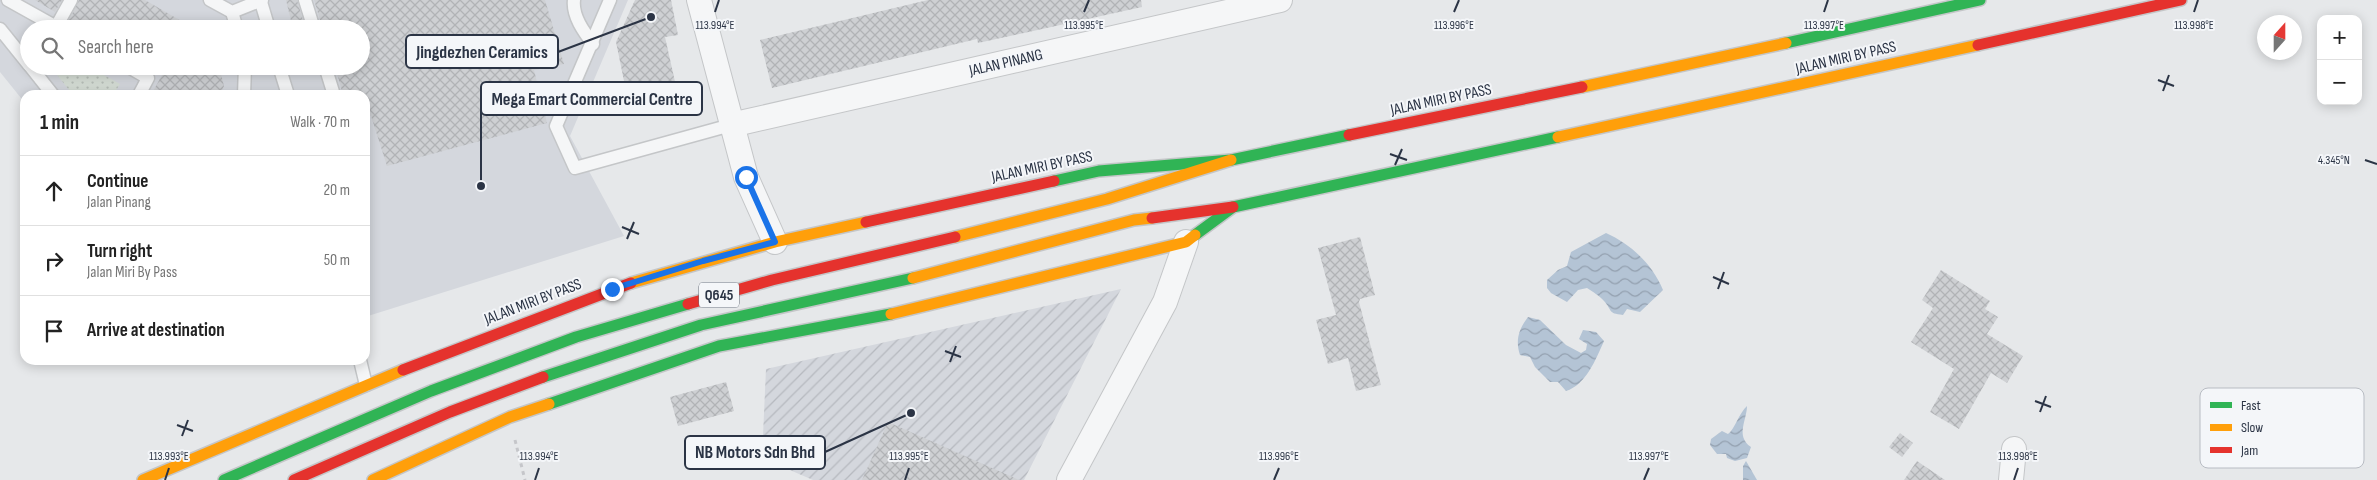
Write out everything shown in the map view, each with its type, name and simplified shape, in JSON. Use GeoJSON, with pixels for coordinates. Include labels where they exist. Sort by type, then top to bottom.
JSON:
{"type":"FeatureCollection","features":[{"type":"Feature","properties":{"kind":"main road","name":"JALAN MIRI BY PASS"},"geometry":{"type":"LineString","coordinates":[[143,480],[366,385],[612,289],[703,261],[775,242],[1099,171],[1231,160],[1680,66],[1925,6],[1980,0]]}},
{"type":"Feature","properties":{"kind":"main road","name":"JALAN MIRI BY PASS"},"geometry":{"type":"LineString","coordinates":[[372,480],[510,417],[719,346],[903,312],[1186,242],[1233,208],[1775,91],[2181,0]]}},
{"type":"Feature","properties":{"kind":"main road","name":"Q645"},"geometry":{"type":"LineString","coordinates":[[224,480],[431,391],[576,337],[772,280],[936,242],[1107,199],[1231,160]]}},
{"type":"Feature","properties":{"kind":"main road","name":"Q645"},"geometry":{"type":"LineString","coordinates":[[294,480],[450,412],[543,377],[701,325],[945,271],[1134,220],[1233,208]]}},
{"type":"Feature","properties":{"kind":"street"},"geometry":{"type":"LineString","coordinates":[[699,0],[746,177],[775,242]]}},
{"type":"Feature","properties":{"kind":"street","name":"JALAN PINANG"},"geometry":{"type":"LineString","coordinates":[[732,126],[1280,0]]}},
{"type":"Feature","properties":{"kind":"street"},"geometry":{"type":"LineString","coordinates":[[1069,480],[1165,302],[1186,242]]}},
{"type":"Feature","properties":{"kind":"street"},"geometry":{"type":"LineString","coordinates":[[2011,480],[2014,449]]}},
{"type":"Feature","properties":{"kind":"lane"},"geometry":{"type":"LineString","coordinates":[[8,0],[44,20]]}},
{"type":"Feature","properties":{"kind":"lane"},"geometry":{"type":"LineString","coordinates":[[62,20],[71,0]]}},
{"type":"Feature","properties":{"kind":"lane"},"geometry":{"type":"LineString","coordinates":[[210,0],[232,12],[234,20]]}},
{"type":"Feature","properties":{"kind":"lane"},"geometry":{"type":"LineString","coordinates":[[305,0],[311,20]]}},
{"type":"Feature","properties":{"kind":"lane"},"geometry":{"type":"LineString","coordinates":[[574,0],[573,7],[582,29],[593,44]]}},
{"type":"Feature","properties":{"kind":"lane"},"geometry":{"type":"LineString","coordinates":[[610,0],[593,44],[556,126],[574,168],[732,126]]}},
{"type":"Feature","properties":{"kind":"lane"},"geometry":{"type":"LineString","coordinates":[[232,12],[261,1],[266,20]]}},
{"type":"Feature","properties":{"kind":"lane"},"geometry":{"type":"LineString","coordinates":[[0,29],[20,55]]}},
{"type":"Feature","properties":{"kind":"lane"},"geometry":{"type":"LineString","coordinates":[[36,75],[49,90]]}},
{"type":"Feature","properties":{"kind":"lane"},"geometry":{"type":"LineString","coordinates":[[142,90],[148,78],[143,75]]}},
{"type":"Feature","properties":{"kind":"lane"},"geometry":{"type":"LineString","coordinates":[[244,90],[245,75]]}},
{"type":"Feature","properties":{"kind":"lane"},"geometry":{"type":"LineString","coordinates":[[282,75],[287,90]]}},
{"type":"Feature","properties":{"kind":"lane"},"geometry":{"type":"LineString","coordinates":[[328,75],[332,90]]}},
{"type":"Feature","properties":{"kind":"lane"},"geometry":{"type":"LineString","coordinates":[[361,365],[366,385]]}},
{"type":"Feature","properties":{"kind":"path"},"geometry":{"type":"LineString","coordinates":[[510,417],[525,480]]}},
{"type":"Feature","properties":{"kind":"shaded area"},"geometry":{"type":"Polygon","coordinates":[[[0,0],[628,0],[570,136],[624,236],[370,315],[370,90],[20,90],[20,97],[0,72],[0,0]]]}},
{"type":"Feature","properties":{"kind":"shaded area"},"geometry":{"type":"Polygon","coordinates":[[[57,75],[104,75],[120,84],[116,90],[69,90],[57,75]]]}},
{"type":"Feature","properties":{"kind":"shaded area"},"geometry":{"type":"Polygon","coordinates":[[[1121,289],[1024,480],[813,480],[762,458],[766,369],[1121,289]]]}},
{"type":"Feature","properties":{"kind":"water"},"geometry":{"type":"Polygon","coordinates":[[[1606,233],[1624,243],[1640,256],[1653,272],[1663,290],[1640,312],[1627,309],[1623,315],[1615,313],[1611,311],[1600,297],[1587,288],[1578,290],[1567,302],[1551,293],[1547,288],[1547,280],[1558,270],[1567,266],[1571,252],[1606,233]]]}},
{"type":"Feature","properties":{"kind":"water"},"geometry":{"type":"Polygon","coordinates":[[[1528,317],[1540,320],[1566,345],[1581,353],[1586,350],[1587,344],[1579,339],[1583,330],[1596,332],[1604,341],[1590,370],[1573,388],[1566,391],[1558,382],[1550,382],[1535,367],[1530,357],[1520,355],[1519,335],[1528,317]]]}},
{"type":"Feature","properties":{"kind":"water"},"geometry":{"type":"Polygon","coordinates":[[[1747,406],[1743,433],[1746,443],[1751,447],[1747,458],[1735,461],[1727,458],[1726,454],[1717,454],[1710,445],[1711,439],[1722,431],[1728,434],[1747,406]]]}},
{"type":"Feature","properties":{"kind":"water"},"geometry":{"type":"Polygon","coordinates":[[[1746,461],[1757,480],[1743,480],[1743,466],[1746,461]]]}},
{"type":"Feature","properties":{"kind":"building"},"geometry":{"type":"Polygon","coordinates":[[[35,0],[62,0],[55,12],[35,0]]]}},
{"type":"Feature","properties":{"kind":"building"},"geometry":{"type":"Polygon","coordinates":[[[79,0],[145,0],[179,20],[69,20],[79,0]]]}},
{"type":"Feature","properties":{"kind":"building"},"geometry":{"type":"Polygon","coordinates":[[[286,0],[297,0],[303,20],[291,20],[286,0]]]}},
{"type":"Feature","properties":{"kind":"building"},"geometry":{"type":"Polygon","coordinates":[[[314,0],[545,0],[564,64],[534,70],[547,123],[387,166],[370,116],[370,90],[342,90],[337,75],[370,75],[370,20],[320,20],[314,0]]]}},
{"type":"Feature","properties":{"kind":"building"},"geometry":{"type":"Polygon","coordinates":[[[635,0],[671,0],[678,35],[665,37],[680,104],[631,115],[616,42],[635,0]]]}},
{"type":"Feature","properties":{"kind":"building"},"geometry":{"type":"Polygon","coordinates":[[[928,0],[1141,0],[1142,7],[978,43],[977,39],[772,88],[760,40],[928,0]]]}},
{"type":"Feature","properties":{"kind":"building"},"geometry":{"type":"Polygon","coordinates":[[[162,75],[221,75],[224,86],[222,90],[154,90],[162,75]]]}},
{"type":"Feature","properties":{"kind":"building"},"geometry":{"type":"Polygon","coordinates":[[[1360,237],[1375,295],[1360,299],[1359,302],[1381,385],[1356,391],[1348,358],[1328,364],[1316,320],[1336,315],[1318,248],[1360,237]]]}},
{"type":"Feature","properties":{"kind":"building"},"geometry":{"type":"Polygon","coordinates":[[[1941,270],[1990,301],[1985,309],[1998,317],[1987,334],[2023,356],[2007,383],[1991,373],[1959,429],[1930,412],[1954,369],[1911,342],[1933,308],[1922,300],[1941,270]]]}},
{"type":"Feature","properties":{"kind":"building"},"geometry":{"type":"Polygon","coordinates":[[[726,382],[734,411],[678,426],[670,397],[726,382]]]}},
{"type":"Feature","properties":{"kind":"building"},"geometry":{"type":"Polygon","coordinates":[[[888,422],[1019,480],[862,480],[888,422]]]}},
{"type":"Feature","properties":{"kind":"building"},"geometry":{"type":"Polygon","coordinates":[[[1900,433],[1913,443],[1902,457],[1889,447],[1900,433]]]}},
{"type":"Feature","properties":{"kind":"building"},"geometry":{"type":"Polygon","coordinates":[[[1917,461],[1945,480],[1904,480],[1917,461]]]}},
{"type":"Feature","properties":{"kind":"traffic: fast"},"geometry":{"type":"LineString","coordinates":[[1786,43],[1980,0]]}},
{"type":"Feature","properties":{"kind":"traffic: fast"},"geometry":{"type":"LineString","coordinates":[[1054,181],[1099,171],[1231,160],[1349,135]]}},
{"type":"Feature","properties":{"kind":"traffic: fast"},"geometry":{"type":"LineString","coordinates":[[1195,235],[1233,207],[1558,137]]}},
{"type":"Feature","properties":{"kind":"traffic: fast"},"geometry":{"type":"LineString","coordinates":[[543,377],[701,325],[913,278]]}},
{"type":"Feature","properties":{"kind":"traffic: fast"},"geometry":{"type":"LineString","coordinates":[[224,480],[431,391],[576,337],[688,304]]}},
{"type":"Feature","properties":{"kind":"traffic: fast"},"geometry":{"type":"LineString","coordinates":[[549,404],[719,346],[891,314]]}},
{"type":"Feature","properties":{"kind":"traffic: slow"},"geometry":{"type":"LineString","coordinates":[[1582,87],[1786,43]]}},
{"type":"Feature","properties":{"kind":"traffic: slow"},"geometry":{"type":"LineString","coordinates":[[1558,137],[1978,45]]}},
{"type":"Feature","properties":{"kind":"traffic: slow"},"geometry":{"type":"LineString","coordinates":[[955,237],[1107,199],[1231,160]]}},
{"type":"Feature","properties":{"kind":"traffic: slow"},"geometry":{"type":"LineString","coordinates":[[913,278],[1134,220],[1152,218]]}},
{"type":"Feature","properties":{"kind":"traffic: slow"},"geometry":{"type":"LineString","coordinates":[[631,283],[775,242],[866,222]]}},
{"type":"Feature","properties":{"kind":"traffic: slow"},"geometry":{"type":"LineString","coordinates":[[891,314],[1186,242],[1195,235]]}},
{"type":"Feature","properties":{"kind":"traffic: slow"},"geometry":{"type":"LineString","coordinates":[[143,480],[403,370]]}},
{"type":"Feature","properties":{"kind":"traffic: slow"},"geometry":{"type":"LineString","coordinates":[[373,480],[510,417],[549,404]]}},
{"type":"Feature","properties":{"kind":"traffic: jam"},"geometry":{"type":"LineString","coordinates":[[1978,45],[2181,0]]}},
{"type":"Feature","properties":{"kind":"traffic: jam"},"geometry":{"type":"LineString","coordinates":[[1349,135],[1582,87]]}},
{"type":"Feature","properties":{"kind":"traffic: jam"},"geometry":{"type":"LineString","coordinates":[[866,222],[1054,181]]}},
{"type":"Feature","properties":{"kind":"traffic: jam"},"geometry":{"type":"LineString","coordinates":[[1152,218],[1233,207]]}},
{"type":"Feature","properties":{"kind":"traffic: jam"},"geometry":{"type":"LineString","coordinates":[[688,304],[772,280],[955,237]]}},
{"type":"Feature","properties":{"kind":"traffic: jam"},"geometry":{"type":"LineString","coordinates":[[403,370],[631,283]]}},
{"type":"Feature","properties":{"kind":"traffic: jam"},"geometry":{"type":"LineString","coordinates":[[294,480],[450,412],[543,377]]}},
{"type":"Feature","properties":{"kind":"place","name":"Jingdezhen Ceramics"},"geometry":{"type":"Point","coordinates":[651,17]}},
{"type":"Feature","properties":{"kind":"place","name":"Mega Emart Commercial Centre"},"geometry":{"type":"Point","coordinates":[481,186]}},
{"type":"Feature","properties":{"kind":"place","name":"NB Motors Sdn Bhd"},"geometry":{"type":"Point","coordinates":[911,413]}},
{"type":"Feature","properties":{"kind":"route"},"geometry":{"type":"LineString","coordinates":[[612,289],[703,261],[775,242],[746,177]]}}]}
